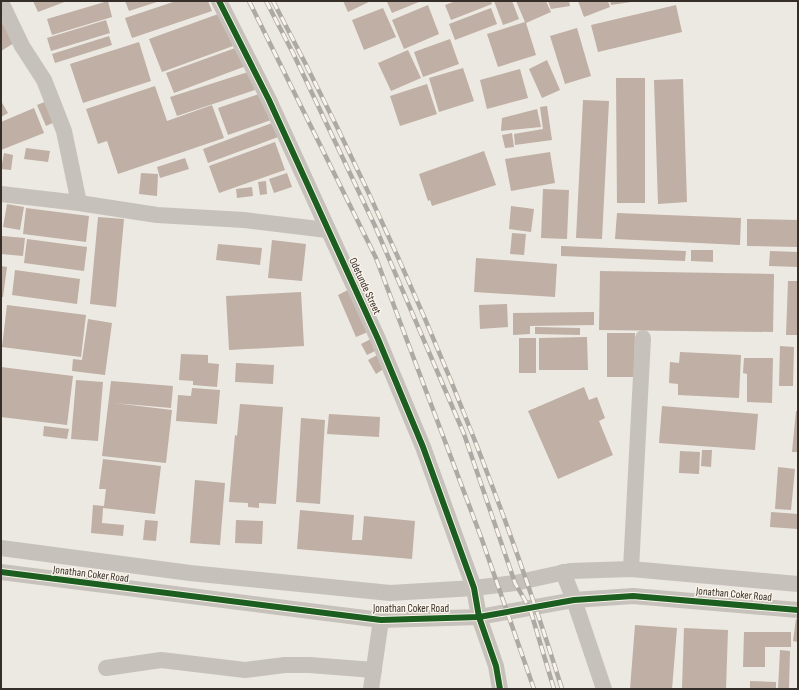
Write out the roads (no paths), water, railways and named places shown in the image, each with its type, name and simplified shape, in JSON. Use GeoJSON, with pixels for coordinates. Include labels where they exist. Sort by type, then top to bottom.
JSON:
{"type":"FeatureCollection","features":[{"type":"Feature","properties":{"kind":"street","name":"Odetunde Street"},"geometry":{"type":"LineString","coordinates":[[219,1],[269,100],[378,339],[417,433],[474,588],[479,617],[496,666],[500,689]]}},
{"type":"Feature","properties":{"kind":"street"},"geometry":{"type":"LineString","coordinates":[[1,2],[22,46],[44,80],[64,131],[79,203]]}},
{"type":"Feature","properties":{"kind":"street"},"geometry":{"type":"LineString","coordinates":[[1,194],[79,203],[156,215],[244,220],[327,230]]}},
{"type":"Feature","properties":{"kind":"street"},"geometry":{"type":"LineString","coordinates":[[631,569],[643,338]]}},
{"type":"Feature","properties":{"kind":"street","name":"Jonathan Coker Road"},"geometry":{"type":"LineString","coordinates":[[1,548],[190,573],[390,593],[474,588],[515,583],[563,572],[631,569],[798,584]]}},
{"type":"Feature","properties":{"kind":"street","name":"Jonathan Coker Road"},"geometry":{"type":"LineString","coordinates":[[1,572],[381,620],[479,617],[574,600],[633,596],[798,610]]}},
{"type":"Feature","properties":{"kind":"street"},"geometry":{"type":"LineString","coordinates":[[563,572],[604,689]]}},
{"type":"Feature","properties":{"kind":"street"},"geometry":{"type":"LineString","coordinates":[[371,689],[381,620]]}},
{"type":"Feature","properties":{"kind":"street"},"geometry":{"type":"LineString","coordinates":[[106,668],[161,660],[245,670],[309,665],[374,670]]}},
{"type":"Feature","properties":{"kind":"railway"},"geometry":{"type":"LineString","coordinates":[[249,1],[376,258],[481,537],[534,689]]}},
{"type":"Feature","properties":{"kind":"railway"},"geometry":{"type":"LineString","coordinates":[[266,1],[293,53],[375,226],[464,434],[515,583],[530,609],[554,689]]}},
{"type":"Feature","properties":{"kind":"railway"},"geometry":{"type":"LineString","coordinates":[[273,1],[357,168],[433,338],[469,425],[502,512],[562,689]]}}]}
